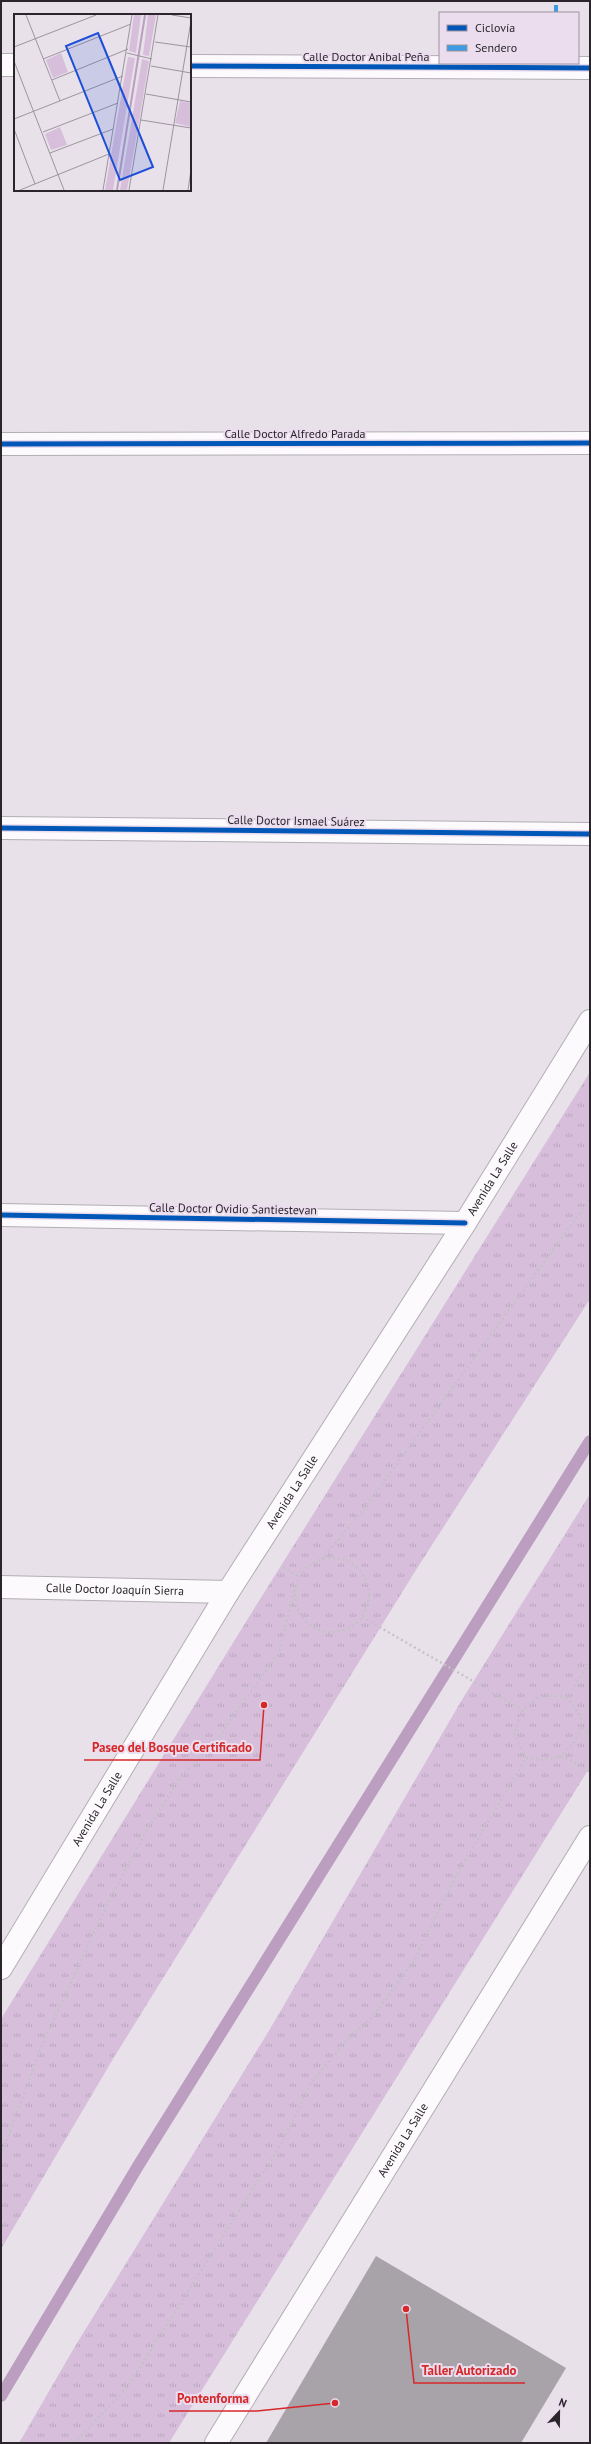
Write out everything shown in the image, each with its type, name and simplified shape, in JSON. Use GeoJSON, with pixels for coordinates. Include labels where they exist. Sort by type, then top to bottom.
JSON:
{"type":"FeatureCollection","features":[{"type":"Feature","properties":{"kind":"street"},"geometry":{"type":"LineString","coordinates":[[1,65],[14,65]]}},
{"type":"Feature","properties":{"kind":"street","name":"Calle Doctor Anibal Peña"},"geometry":{"type":"LineString","coordinates":[[191,66],[590,68]]}},
{"type":"Feature","properties":{"kind":"street","name":"Calle Doctor Alfredo Parada"},"geometry":{"type":"LineString","coordinates":[[1,444],[590,443]]}},
{"type":"Feature","properties":{"kind":"street","name":"Calle Doctor Ismael Suárez"},"geometry":{"type":"LineString","coordinates":[[1,828],[590,834]]}},
{"type":"Feature","properties":{"kind":"street","name":"Avenida La Salle"},"geometry":{"type":"LineString","coordinates":[[1,1966],[228,1592],[465,1223],[590,1021]]}},
{"type":"Feature","properties":{"kind":"street","name":"Calle Doctor Ovidio Santiestevan"},"geometry":{"type":"LineString","coordinates":[[1,1215],[465,1223]]}},
{"type":"Feature","properties":{"kind":"street","name":"Calle Doctor Joaquín Sierra"},"geometry":{"type":"LineString","coordinates":[[1,1587],[228,1592]]}},
{"type":"Feature","properties":{"kind":"street","name":"Avenida La Salle"},"geometry":{"type":"LineString","coordinates":[[216,2443],[590,1837]]}},
{"type":"Feature","properties":{"kind":"path"},"geometry":{"type":"LineString","coordinates":[[1,2155],[44,2040],[108,1903],[145,1833],[180,1778],[218,1738],[279,1652],[294,1590],[299,1577],[309,1566],[322,1559],[364,1509],[590,1199]]}},
{"type":"Feature","properties":{"kind":"path"},"geometry":{"type":"LineString","coordinates":[[294,1590],[296,1605],[302,1618],[314,1628],[328,1632],[342,1631],[355,1624],[362,1617],[369,1600],[368,1585],[362,1572],[350,1562],[336,1558],[322,1559]]}},
{"type":"Feature","properties":{"kind":"path"},"geometry":{"type":"LineString","coordinates":[[362,1617],[523,1710]]}},
{"type":"Feature","properties":{"kind":"path"},"geometry":{"type":"LineString","coordinates":[[568,1696],[590,1662]]}},
{"type":"Feature","properties":{"kind":"path"},"geometry":{"type":"LineString","coordinates":[[526,1758],[514,1733],[523,1710],[541,1695],[568,1696]]}},
{"type":"Feature","properties":{"kind":"path"},"geometry":{"type":"LineString","coordinates":[[568,1696],[580,1715],[582,1726],[590,1736]]}},
{"type":"Feature","properties":{"kind":"path"},"geometry":{"type":"LineString","coordinates":[[559,1757],[572,1746],[579,1735],[582,1726]]}},
{"type":"Feature","properties":{"kind":"path"},"geometry":{"type":"LineString","coordinates":[[526,1758],[543,1760],[559,1757],[569,1758],[590,1772]]}},
{"type":"Feature","properties":{"kind":"path"},"geometry":{"type":"LineString","coordinates":[[74,2443],[124,2390],[148,2355],[281,2144],[311,2083],[346,2041],[373,2016],[412,1964],[456,1876],[526,1758]]}},
{"type":"Feature","properties":{"kind":"green space"},"geometry":{"type":"Polygon","coordinates":[[[590,1072],[590,1299],[416,1570],[113,2059],[1,2249],[1,2019],[257,1604],[590,1072]]]}},
{"type":"Feature","properties":{"kind":"green space"},"geometry":{"type":"Polygon","coordinates":[[[590,1494],[590,1767],[169,2443],[19,2443],[74,2348],[270,2029],[460,1703],[590,1494]]]}},
{"type":"Feature","properties":{"kind":"building"},"geometry":{"type":"Polygon","coordinates":[[[376,2256],[566,2368],[521,2443],[266,2443],[376,2256]]]}},
{"type":"Feature","properties":{"kind":"waterway"},"geometry":{"type":"LineString","coordinates":[[1,2396],[138,2166],[590,1441]]}},
{"type":"Feature","properties":{"kind":"marked path"},"geometry":{"type":"LineString","coordinates":[[556,1],[556,12]]}},
{"type":"Feature","properties":{"kind":"cycle path"},"geometry":{"type":"LineString","coordinates":[[191,66],[590,68]]}},
{"type":"Feature","properties":{"kind":"cycle path"},"geometry":{"type":"LineString","coordinates":[[1,444],[590,443]]}},
{"type":"Feature","properties":{"kind":"cycle path"},"geometry":{"type":"LineString","coordinates":[[1,828],[590,834]]}},
{"type":"Feature","properties":{"kind":"cycle path"},"geometry":{"type":"LineString","coordinates":[[1,1215],[465,1223]]}},
{"type":"Feature","properties":{"kind":"place","name":"Paseo del Bosque Certificado"},"geometry":{"type":"Point","coordinates":[264,1705]}},
{"type":"Feature","properties":{"kind":"place","name":"Taller Autorizado"},"geometry":{"type":"Point","coordinates":[406,2309]}},
{"type":"Feature","properties":{"kind":"place","name":"Pontenforma"},"geometry":{"type":"Point","coordinates":[335,2403]}}]}
